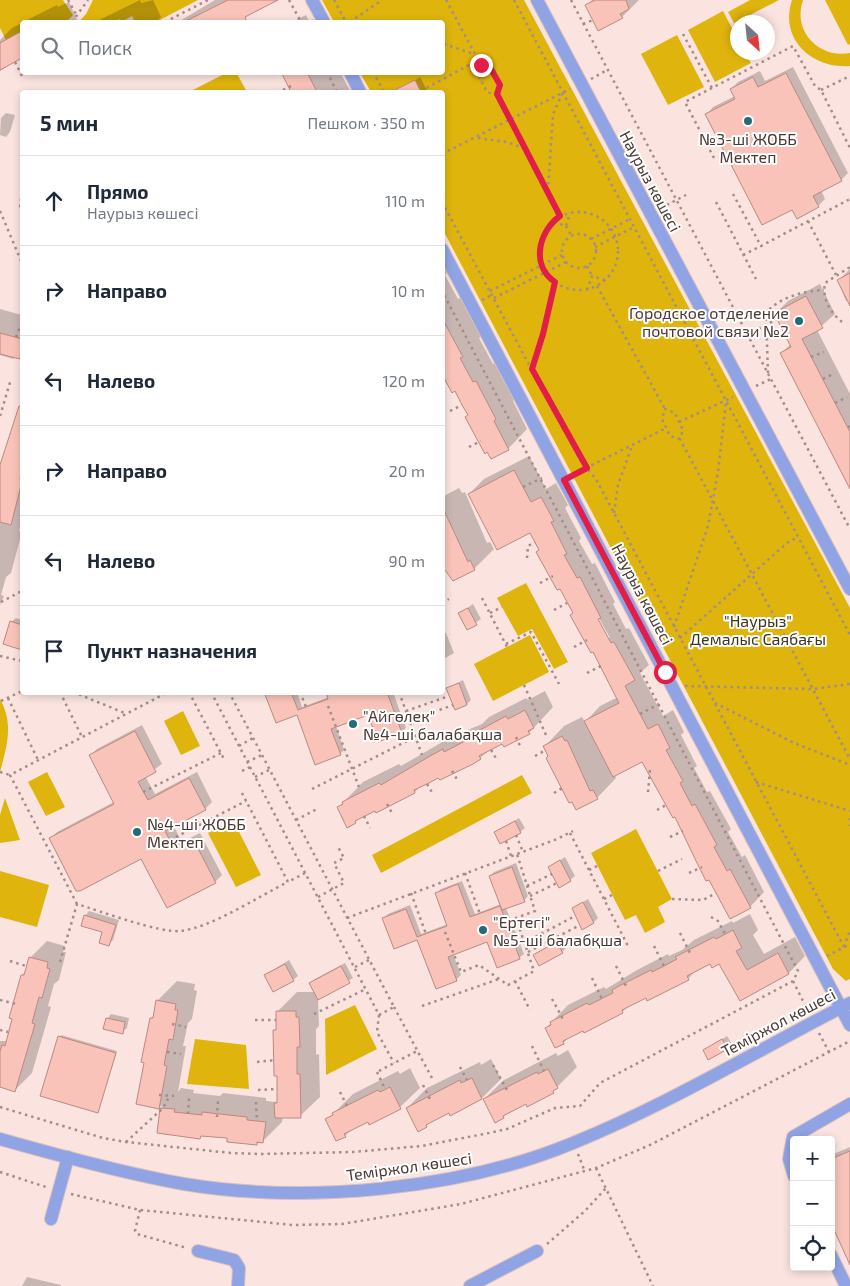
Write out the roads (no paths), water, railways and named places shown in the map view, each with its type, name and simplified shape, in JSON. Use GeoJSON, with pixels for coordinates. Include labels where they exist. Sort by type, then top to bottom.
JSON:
{"type":"FeatureCollection","features":[{"type":"Feature","properties":{"kind":"street"},"geometry":{"type":"LineString","coordinates":[[312,0],[323,20]]}},
{"type":"Feature","properties":{"kind":"street","name":"Наурыз көшесі"},"geometry":{"type":"LineString","coordinates":[[537,0],[850,589]]}},
{"type":"Feature","properties":{"kind":"street"},"geometry":{"type":"LineString","coordinates":[[352,75],[359,90]]}},
{"type":"Feature","properties":{"kind":"street","name":"Наурыз көшесі"},"geometry":{"type":"LineString","coordinates":[[445,255],[672,685],[845,1005],[850,1025]]}},
{"type":"Feature","properties":{"kind":"street","name":"Теміржол көшесі"},"geometry":{"type":"LineString","coordinates":[[0,1139],[68,1158],[185,1184],[229,1188],[328,1192],[436,1182],[517,1163],[573,1143],[636,1114],[845,1005]]}},
{"type":"Feature","properties":{"kind":"street"},"geometry":{"type":"LineString","coordinates":[[795,1136],[850,1104]]}},
{"type":"Feature","properties":{"kind":"street"},"geometry":{"type":"LineString","coordinates":[[50,1219],[68,1158]]}},
{"type":"Feature","properties":{"kind":"street"},"geometry":{"type":"LineString","coordinates":[[198,1251],[234,1260],[239,1268],[238,1286]]}},
{"type":"Feature","properties":{"kind":"street"},"geometry":{"type":"LineString","coordinates":[[470,1286],[537,1251]]}},
{"type":"Feature","properties":{"kind":"street"},"geometry":{"type":"LineString","coordinates":[[835,1263],[846,1286]]}},
{"type":"Feature","properties":{"kind":"place","name":"№3-ші ЖОББ Мектеп"},"geometry":{"type":"Point","coordinates":[748,121]}},
{"type":"Feature","properties":{"kind":"place","name":"Городское отделение почтовой связи №2"},"geometry":{"type":"Point","coordinates":[799,321]}},
{"type":"Feature","properties":{"kind":"place","name":"\"Айгөлек\" №4-ші балабақша"},"geometry":{"type":"Point","coordinates":[353,724]}},
{"type":"Feature","properties":{"kind":"place","name":"№4-ші ЖОББ Мектеп"},"geometry":{"type":"Point","coordinates":[137,832]}},
{"type":"Feature","properties":{"kind":"place","name":"\"Ертегі\" №5-ші балабқша"},"geometry":{"type":"Point","coordinates":[483,930]}},
{"type":"Feature","properties":{"kind":"park label","name":"\"Наурыз\" Демалыс Саябағы"},"geometry":{"type":"Point","coordinates":[758,629]}}]}
